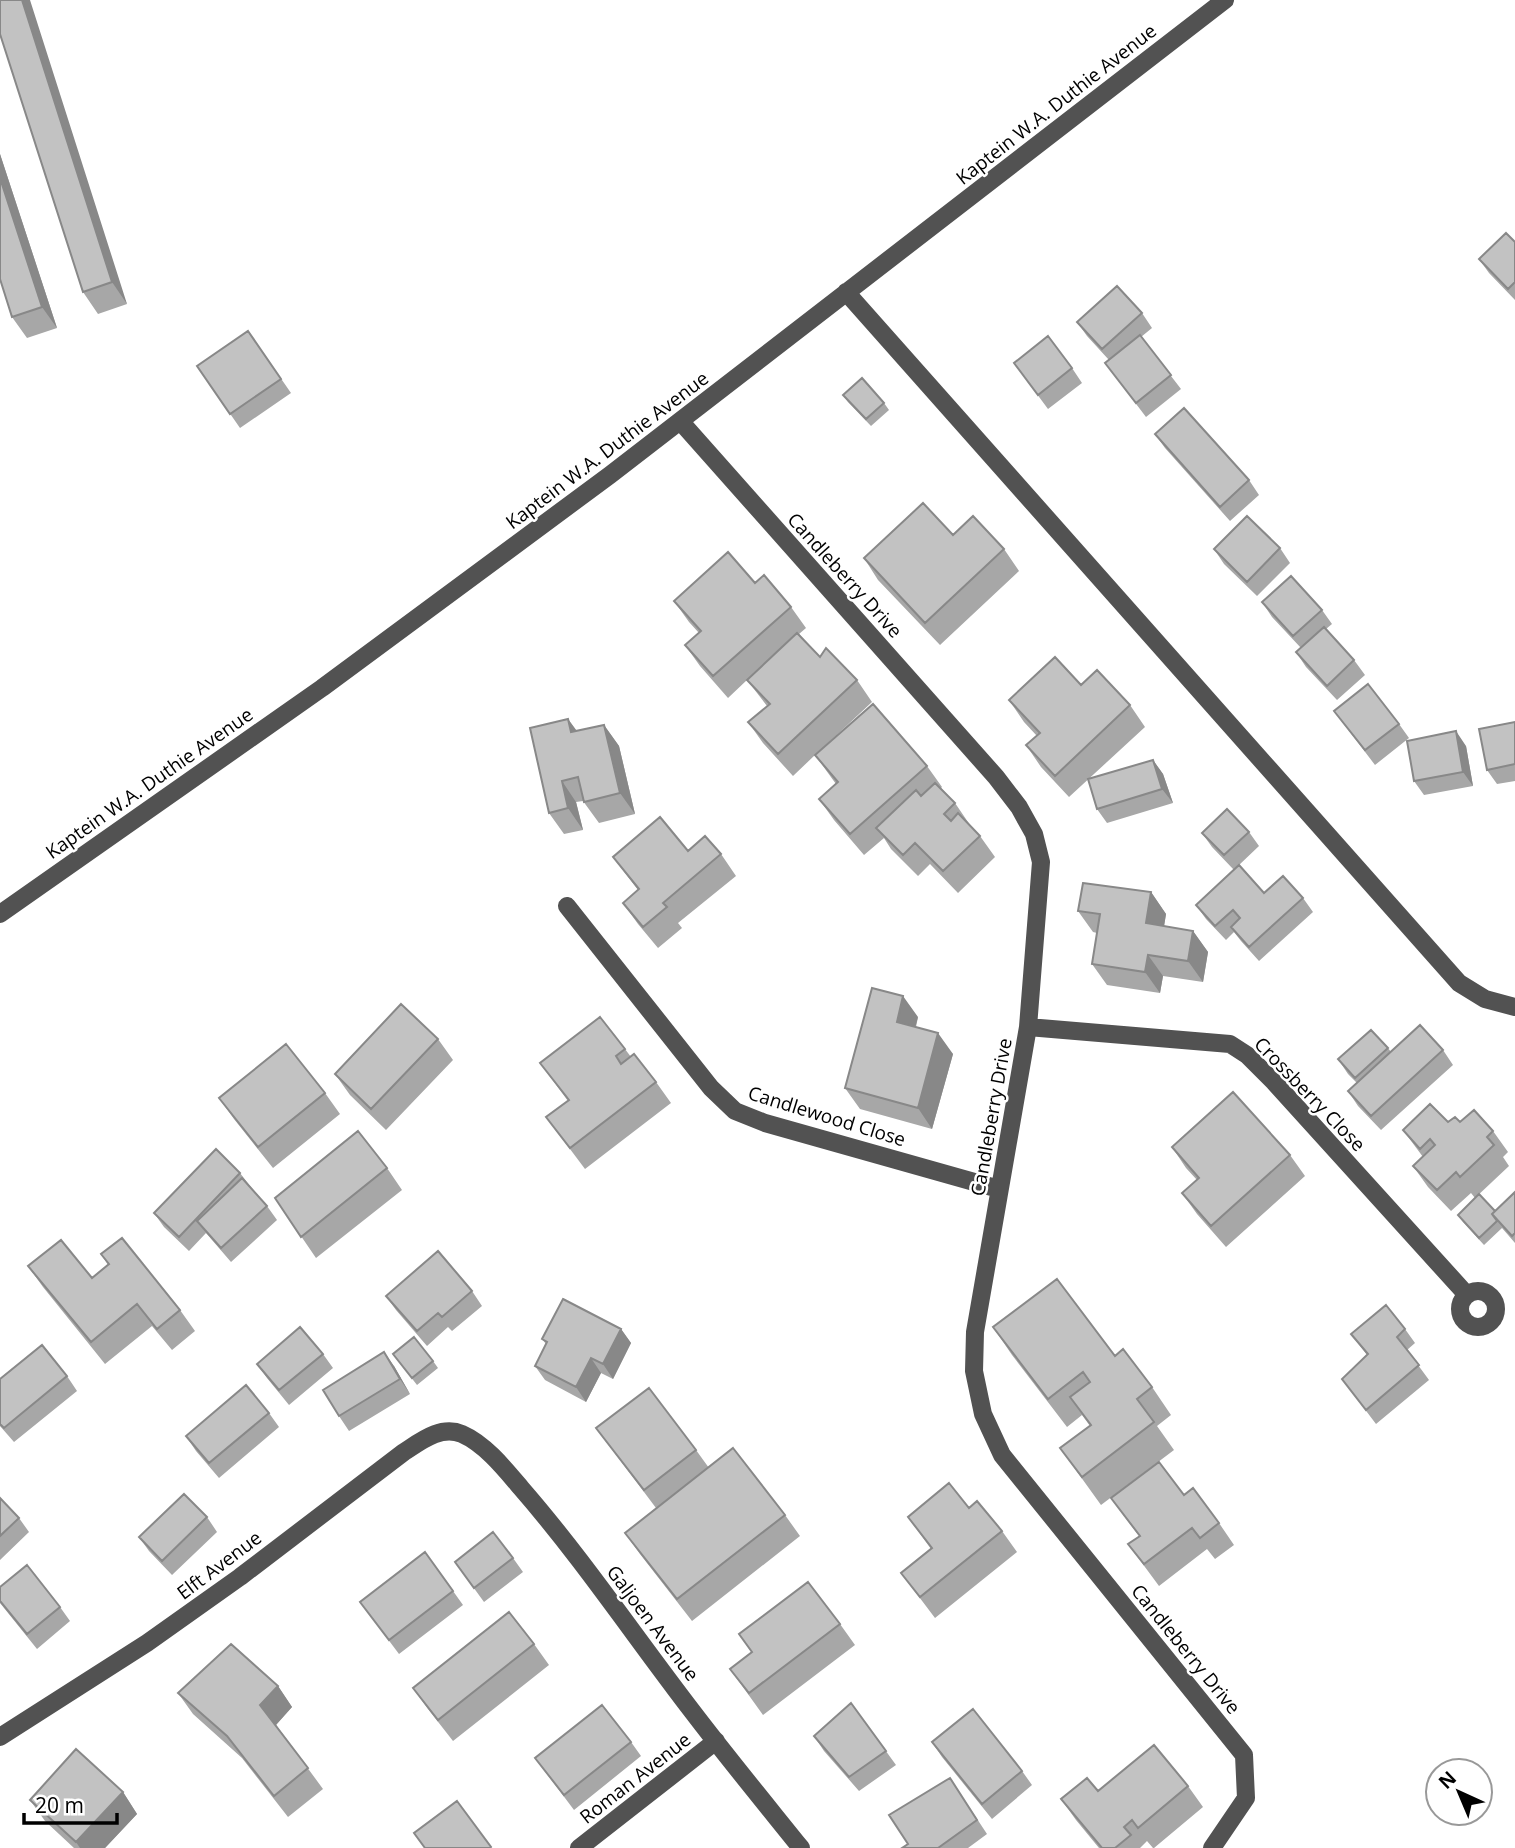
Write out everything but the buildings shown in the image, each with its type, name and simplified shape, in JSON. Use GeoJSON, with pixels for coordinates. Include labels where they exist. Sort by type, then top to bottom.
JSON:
{"type":"FeatureCollection","features":[{"type":"Feature","properties":{"kind":"street","name":"Kaptein W.A. Duthie Avenue"},"geometry":{"type":"LineString","coordinates":[[0,914],[322,688],[681,422],[1225,0]]}},
{"type":"Feature","properties":{"kind":"street"},"geometry":{"type":"LineString","coordinates":[[846,292],[1460,984],[1485,999],[1515,1007]]}},
{"type":"Feature","properties":{"kind":"street","name":"Candleberry Drive"},"geometry":{"type":"LineString","coordinates":[[681,422],[996,777],[1019,807],[1034,834],[1041,862],[1028,1027],[975,1332],[974,1371],[983,1414],[1002,1455],[1244,1755],[1246,1798],[1212,1848]]}},
{"type":"Feature","properties":{"kind":"street","name":"Candlewood Close"},"geometry":{"type":"LineString","coordinates":[[567,906],[711,1088],[735,1111],[765,1123],[999,1189]]}},
{"type":"Feature","properties":{"kind":"street","name":"Crossberry Close"},"geometry":{"type":"LineString","coordinates":[[1028,1027],[1230,1044],[1247,1055],[1274,1082],[1467,1295]]}},
{"type":"Feature","properties":{"kind":"street","name":"Elft Avenue"},"geometry":{"type":"LineString","coordinates":[[0,1737],[147,1643],[240,1577],[404,1452],[430,1436],[445,1431],[461,1434]]}},
{"type":"Feature","properties":{"kind":"street","name":"Galjoen Avenue"},"geometry":{"type":"LineString","coordinates":[[461,1434],[482,1448],[539,1508],[801,1848]]}},
{"type":"Feature","properties":{"kind":"street","name":"Roman Avenue"},"geometry":{"type":"LineString","coordinates":[[579,1848],[716,1741]]}}]}
